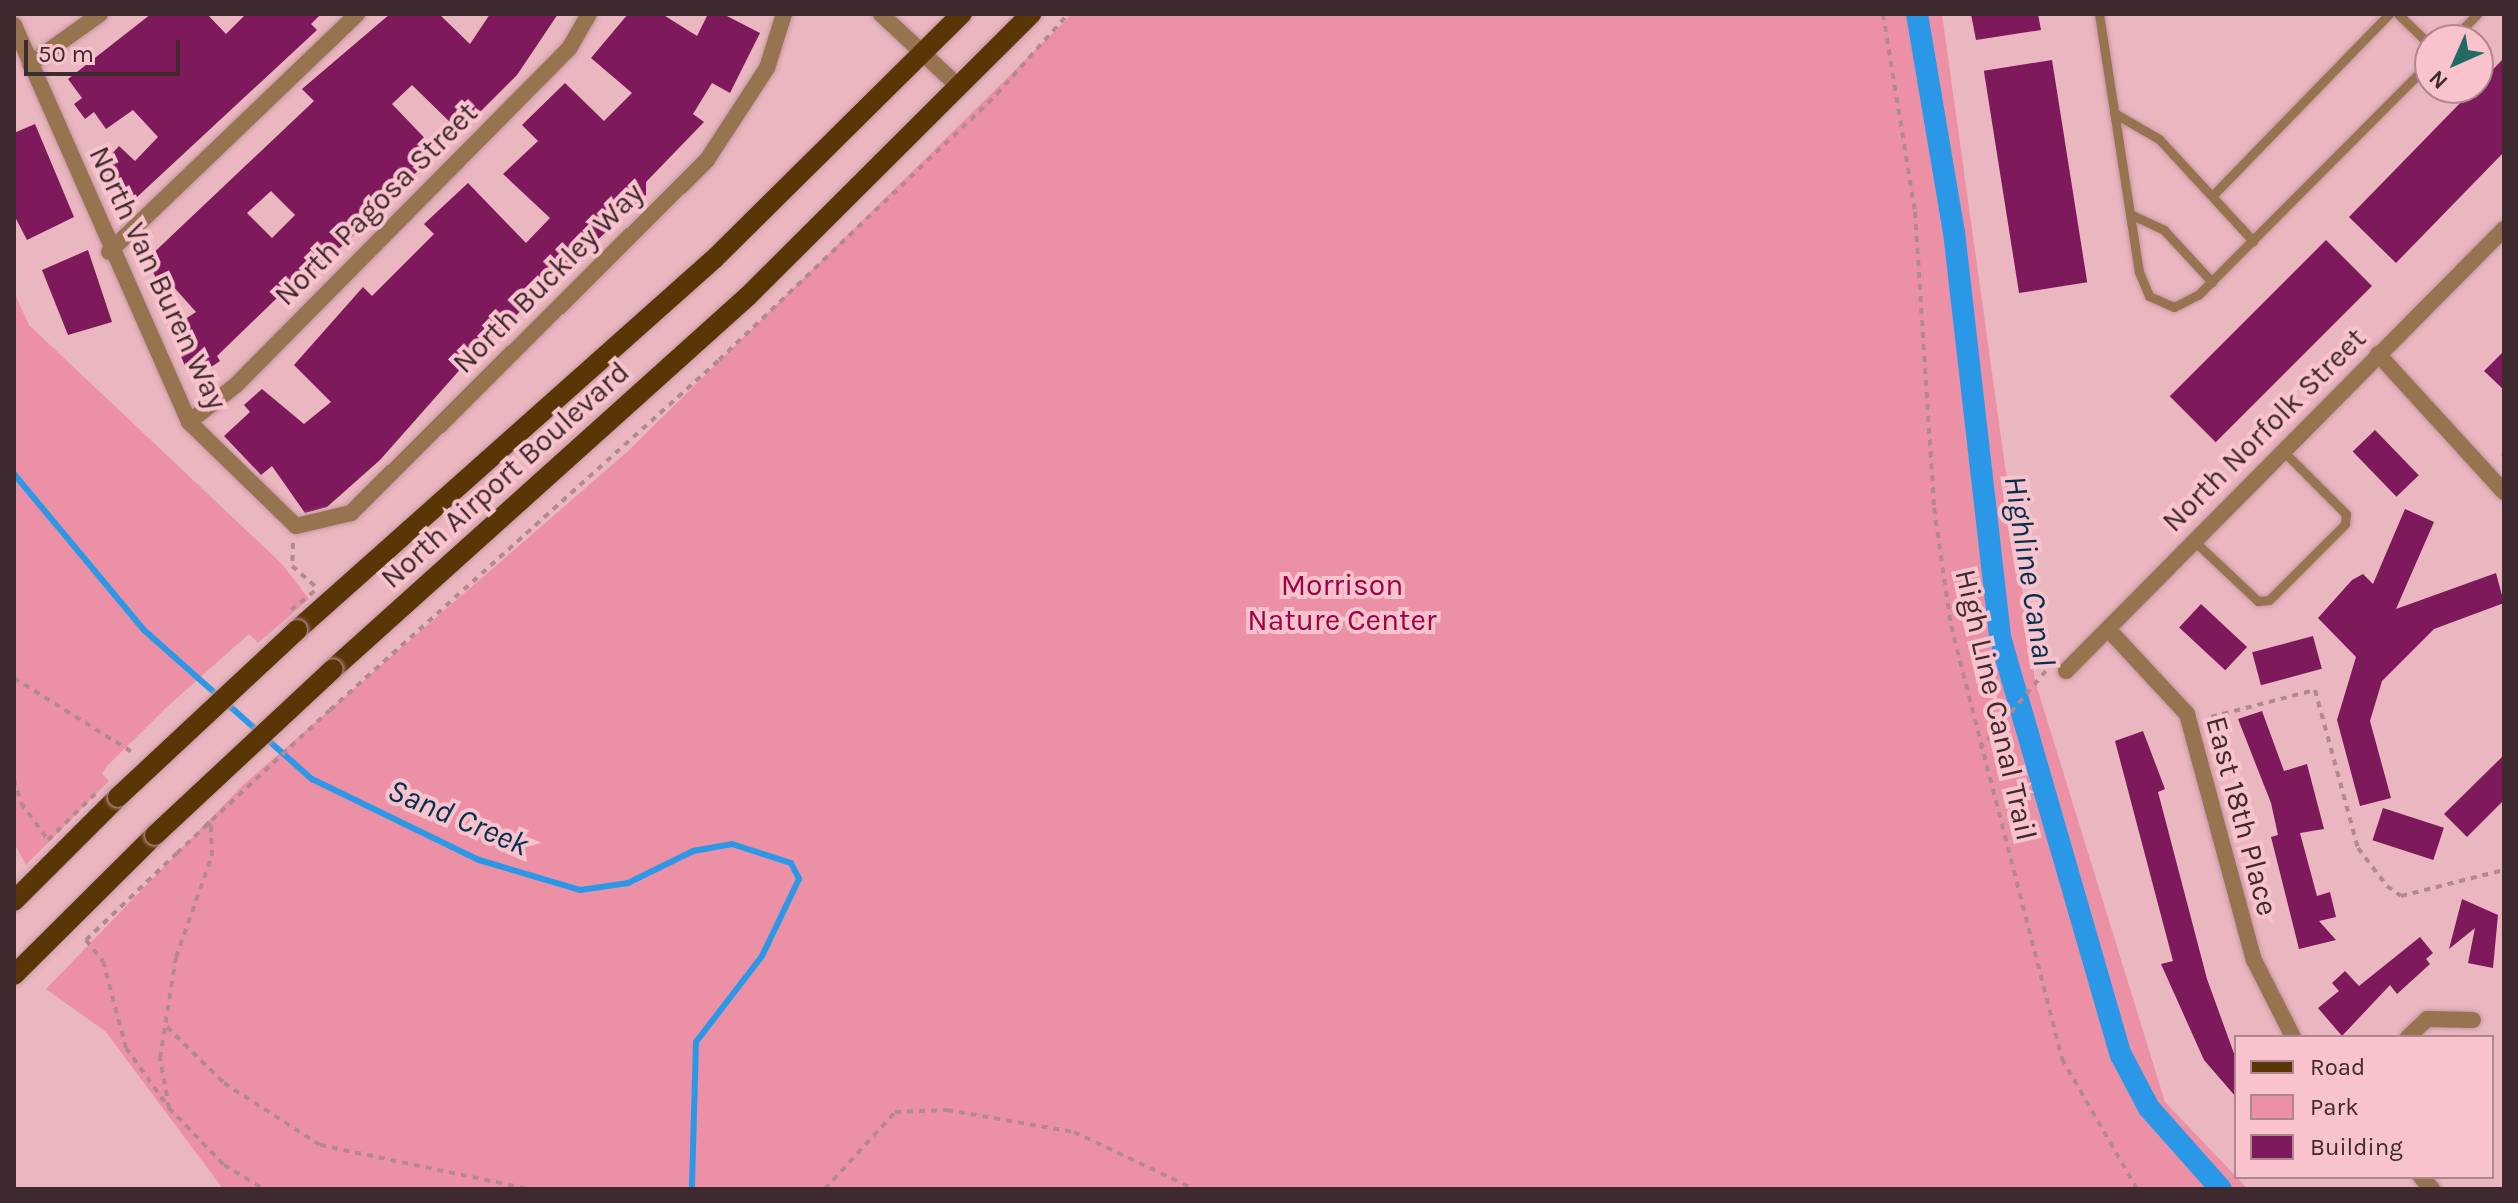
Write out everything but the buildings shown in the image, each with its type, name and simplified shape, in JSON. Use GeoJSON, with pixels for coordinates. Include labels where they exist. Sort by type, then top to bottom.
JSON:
{"type":"FeatureCollection","features":[{"type":"Feature","properties":{"kind":"main road","name":"North Airport Boulevard"},"geometry":{"type":"LineString","coordinates":[[14,901],[118,797],[297,630],[703,269],[962,14]]}},
{"type":"Feature","properties":{"kind":"main road","name":"North Airport Boulevard"},"geometry":{"type":"LineString","coordinates":[[14,975],[155,835],[333,669],[748,296],[1031,14]]}},
{"type":"Feature","properties":{"kind":"street"},"geometry":{"type":"LineString","coordinates":[[30,64],[100,14]]}},
{"type":"Feature","properties":{"kind":"street"},"geometry":{"type":"LineString","coordinates":[[109,252],[357,14]]}},
{"type":"Feature","properties":{"kind":"street","name":"North Pagosa Street"},"geometry":{"type":"LineString","coordinates":[[189,422],[236,385],[559,59],[589,14]]}},
{"type":"Feature","properties":{"kind":"street","name":"North Buckley Way"},"geometry":{"type":"LineString","coordinates":[[296,526],[351,513],[707,160],[767,68],[784,14]]}},
{"type":"Feature","properties":{"kind":"street"},"geometry":{"type":"LineString","coordinates":[[881,14],[958,86]]}},
{"type":"Feature","properties":{"kind":"street","name":"North Van Buren Way"},"geometry":{"type":"LineString","coordinates":[[14,25],[109,252],[189,422],[296,526]]}},
{"type":"Feature","properties":{"kind":"street","name":"North Norfolk Street"},"geometry":{"type":"LineString","coordinates":[[2067,670],[2504,229]]}},
{"type":"Feature","properties":{"kind":"street"},"geometry":{"type":"LineString","coordinates":[[2378,354],[2504,492]]}},
{"type":"Feature","properties":{"kind":"street","name":"East 18th Place"},"geometry":{"type":"LineString","coordinates":[[2108,629],[2187,714],[2254,960],[2292,1035]]}},
{"type":"Feature","properties":{"kind":"street"},"geometry":{"type":"LineString","coordinates":[[2410,1035],[2427,1019],[2473,1020]]}},
{"type":"Feature","properties":{"kind":"lane"},"geometry":{"type":"LineString","coordinates":[[2099,14],[2130,214],[2149,296],[2174,307],[2212,282],[2414,78]]}},
{"type":"Feature","properties":{"kind":"lane"},"geometry":{"type":"LineString","coordinates":[[2212,196],[2389,14]]}},
{"type":"Feature","properties":{"kind":"lane"},"geometry":{"type":"LineString","coordinates":[[2398,14],[2414,30]]}},
{"type":"Feature","properties":{"kind":"lane"},"geometry":{"type":"LineString","coordinates":[[2114,113],[2159,139],[2253,241]]}},
{"type":"Feature","properties":{"kind":"lane"},"geometry":{"type":"LineString","coordinates":[[2130,214],[2164,230],[2212,282]]}},
{"type":"Feature","properties":{"kind":"lane"},"geometry":{"type":"LineString","coordinates":[[2193,540],[2258,601],[2269,600],[2345,524],[2346,514],[2282,450]]}},
{"type":"Feature","properties":{"kind":"path"},"geometry":{"type":"LineString","coordinates":[[264,1189],[224,1165],[169,1108],[126,1048],[103,961],[86,940],[330,710],[719,360],[997,94],[1068,14]]}},
{"type":"Feature","properties":{"kind":"path","name":"High Line Canal Trail"},"geometry":{"type":"LineString","coordinates":[[1883,14],[1915,212],[1934,508],[1951,626],[1980,749],[2062,1059],[2137,1189]]}},
{"type":"Feature","properties":{"kind":"path"},"geometry":{"type":"LineString","coordinates":[[291,549],[292,566],[318,588]]}},
{"type":"Feature","properties":{"kind":"path"},"geometry":{"type":"LineString","coordinates":[[1980,749],[2044,668],[2067,670]]}},
{"type":"Feature","properties":{"kind":"path"},"geometry":{"type":"LineString","coordinates":[[2211,717],[2315,690],[2358,848],[2387,886],[2401,896],[2504,870]]}},
{"type":"Feature","properties":{"kind":"path"},"geometry":{"type":"LineString","coordinates":[[14,779],[21,803],[48,840]]}},
{"type":"Feature","properties":{"kind":"path"},"geometry":{"type":"LineString","coordinates":[[165,1025],[224,1083],[320,1145],[529,1189]]}},
{"type":"Feature","properties":{"kind":"path"},"geometry":{"type":"LineString","coordinates":[[825,1189],[895,1112],[947,1110],[1074,1132],[1194,1189]]}},
{"type":"Feature","properties":{"kind":"green space","name":"Morrison Nature Center"},"geometry":{"type":"Polygon","coordinates":[[[1072,14],[1942,14],[2035,681],[2165,1102],[2234,1174],[2234,1179],[2238,1179],[2248,1189],[223,1189],[106,1032],[46,989],[243,785],[627,452],[1072,14]]]}},
{"type":"Feature","properties":{"kind":"green space"},"geometry":{"type":"Polygon","coordinates":[[[14,292],[29,325],[282,564],[309,599],[258,643],[249,634],[169,705],[107,766],[102,774],[109,781],[26,865],[14,843],[14,292]]]}},
{"type":"Feature","properties":{"kind":"waterway","name":"Highline Canal"},"geometry":{"type":"LineString","coordinates":[[1917,14],[1954,232],[2000,637],[2121,1055],[2149,1108],[2221,1189]]}},
{"type":"Feature","properties":{"kind":"waterway","name":"Sand Creek"},"geometry":{"type":"LineString","coordinates":[[14,474],[144,630],[312,779],[479,860],[580,890],[628,883],[693,851],[732,844],[791,863],[799,879],[762,956],[696,1042],[692,1189]]}}]}
